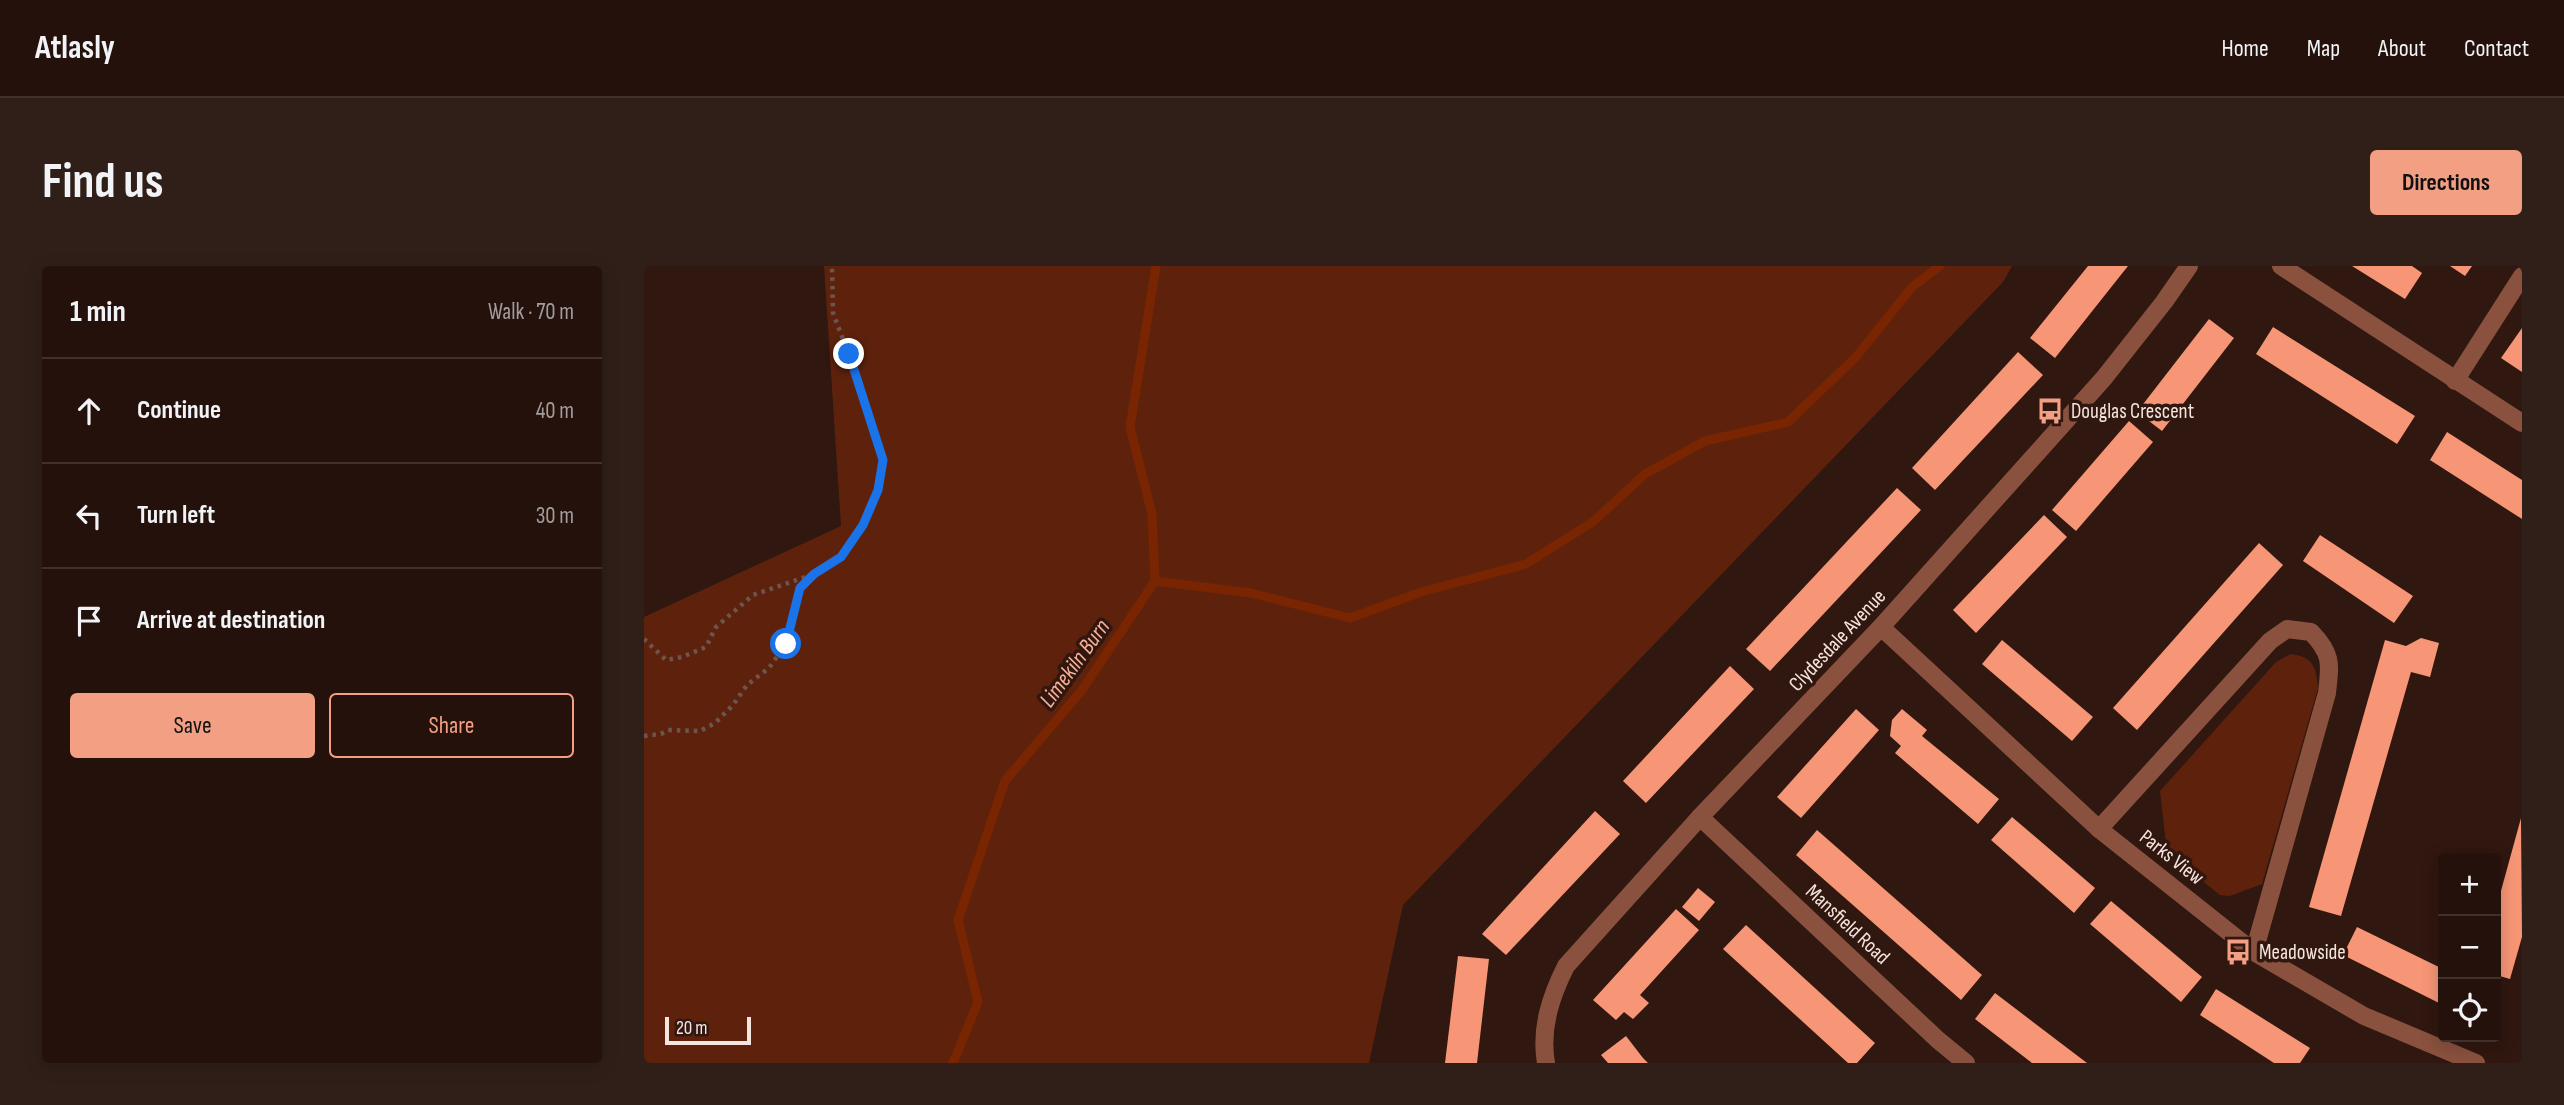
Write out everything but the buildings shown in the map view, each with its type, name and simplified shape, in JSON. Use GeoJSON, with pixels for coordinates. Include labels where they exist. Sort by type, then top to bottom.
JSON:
{"type":"FeatureCollection","features":[{"type":"Feature","properties":{"kind":"street","name":"Clydesdale Avenue"},"geometry":{"type":"LineString","coordinates":[[1545,1058],[1546,1024],[1553,993],[1566,966],[1700,817],[1881,627],[2104,378],[2189,266]]}},
{"type":"Feature","properties":{"kind":"street"},"geometry":{"type":"LineString","coordinates":[[2281,266],[2522,423]]}},
{"type":"Feature","properties":{"kind":"street"},"geometry":{"type":"LineString","coordinates":[[2455,381],[2522,275]]}},
{"type":"Feature","properties":{"kind":"street","name":"Parks View"},"geometry":{"type":"LineString","coordinates":[[1881,627],[2099,829],[2254,951],[2364,1016],[2476,1063]]}},
{"type":"Feature","properties":{"kind":"street"},"geometry":{"type":"LineString","coordinates":[[2099,829],[2270,641],[2287,629],[2311,632],[2321,643],[2330,662],[2327,693],[2254,951]]}},
{"type":"Feature","properties":{"kind":"street","name":"Mansfield Road"},"geometry":{"type":"LineString","coordinates":[[1700,817],[1938,1040],[1966,1063]]}},
{"type":"Feature","properties":{"kind":"path"},"geometry":{"type":"LineString","coordinates":[[644,736],[661,734],[668,730],[700,731],[715,723],[733,705],[747,685],[769,668],[786,644],[800,588],[814,574],[841,557],[863,525],[878,490],[883,460],[859,381],[833,313],[832,266]]}},
{"type":"Feature","properties":{"kind":"path"},"geometry":{"type":"LineString","coordinates":[[644,639],[666,660],[682,657],[706,647],[716,627],[753,595],[814,574]]}},
{"type":"Feature","properties":{"kind":"shaded area"},"geometry":{"type":"Polygon","coordinates":[[[824,266],[2012,266],[2003,282],[1403,905],[1369,1063],[644,1063],[644,617],[841,526],[824,266]]]}},
{"type":"Feature","properties":{"kind":"shaded area"},"geometry":{"type":"Polygon","coordinates":[[[2291,654],[2309,661],[2316,675],[2318,688],[2262,884],[2230,896],[2220,895],[2167,853],[2160,791],[2276,662],[2291,654]]]}},
{"type":"Feature","properties":{"kind":"waterway","name":"Limekiln Burn"},"geometry":{"type":"LineString","coordinates":[[953,1063],[978,1002],[958,920],[1005,781],[1082,690],[1155,581],[1152,514],[1130,427],[1156,266]]}},
{"type":"Feature","properties":{"kind":"waterway"},"geometry":{"type":"LineString","coordinates":[[1155,581],[1251,593],[1350,618],[1421,592],[1526,564],[1594,521],[1645,474],[1705,441],[1788,422],[1856,357],[1912,287],[1940,266]]}},
{"type":"Feature","properties":{"kind":"place","name":"Douglas Crescent"},"geometry":{"type":"Point","coordinates":[2050,411]}},
{"type":"Feature","properties":{"kind":"place","name":"Meadowside"},"geometry":{"type":"Point","coordinates":[2238,952]}},
{"type":"Feature","properties":{"kind":"route"},"geometry":{"type":"LineString","coordinates":[[786,644],[800,588],[814,574],[841,557],[863,525],[878,490],[883,460],[849,354]]}}]}
